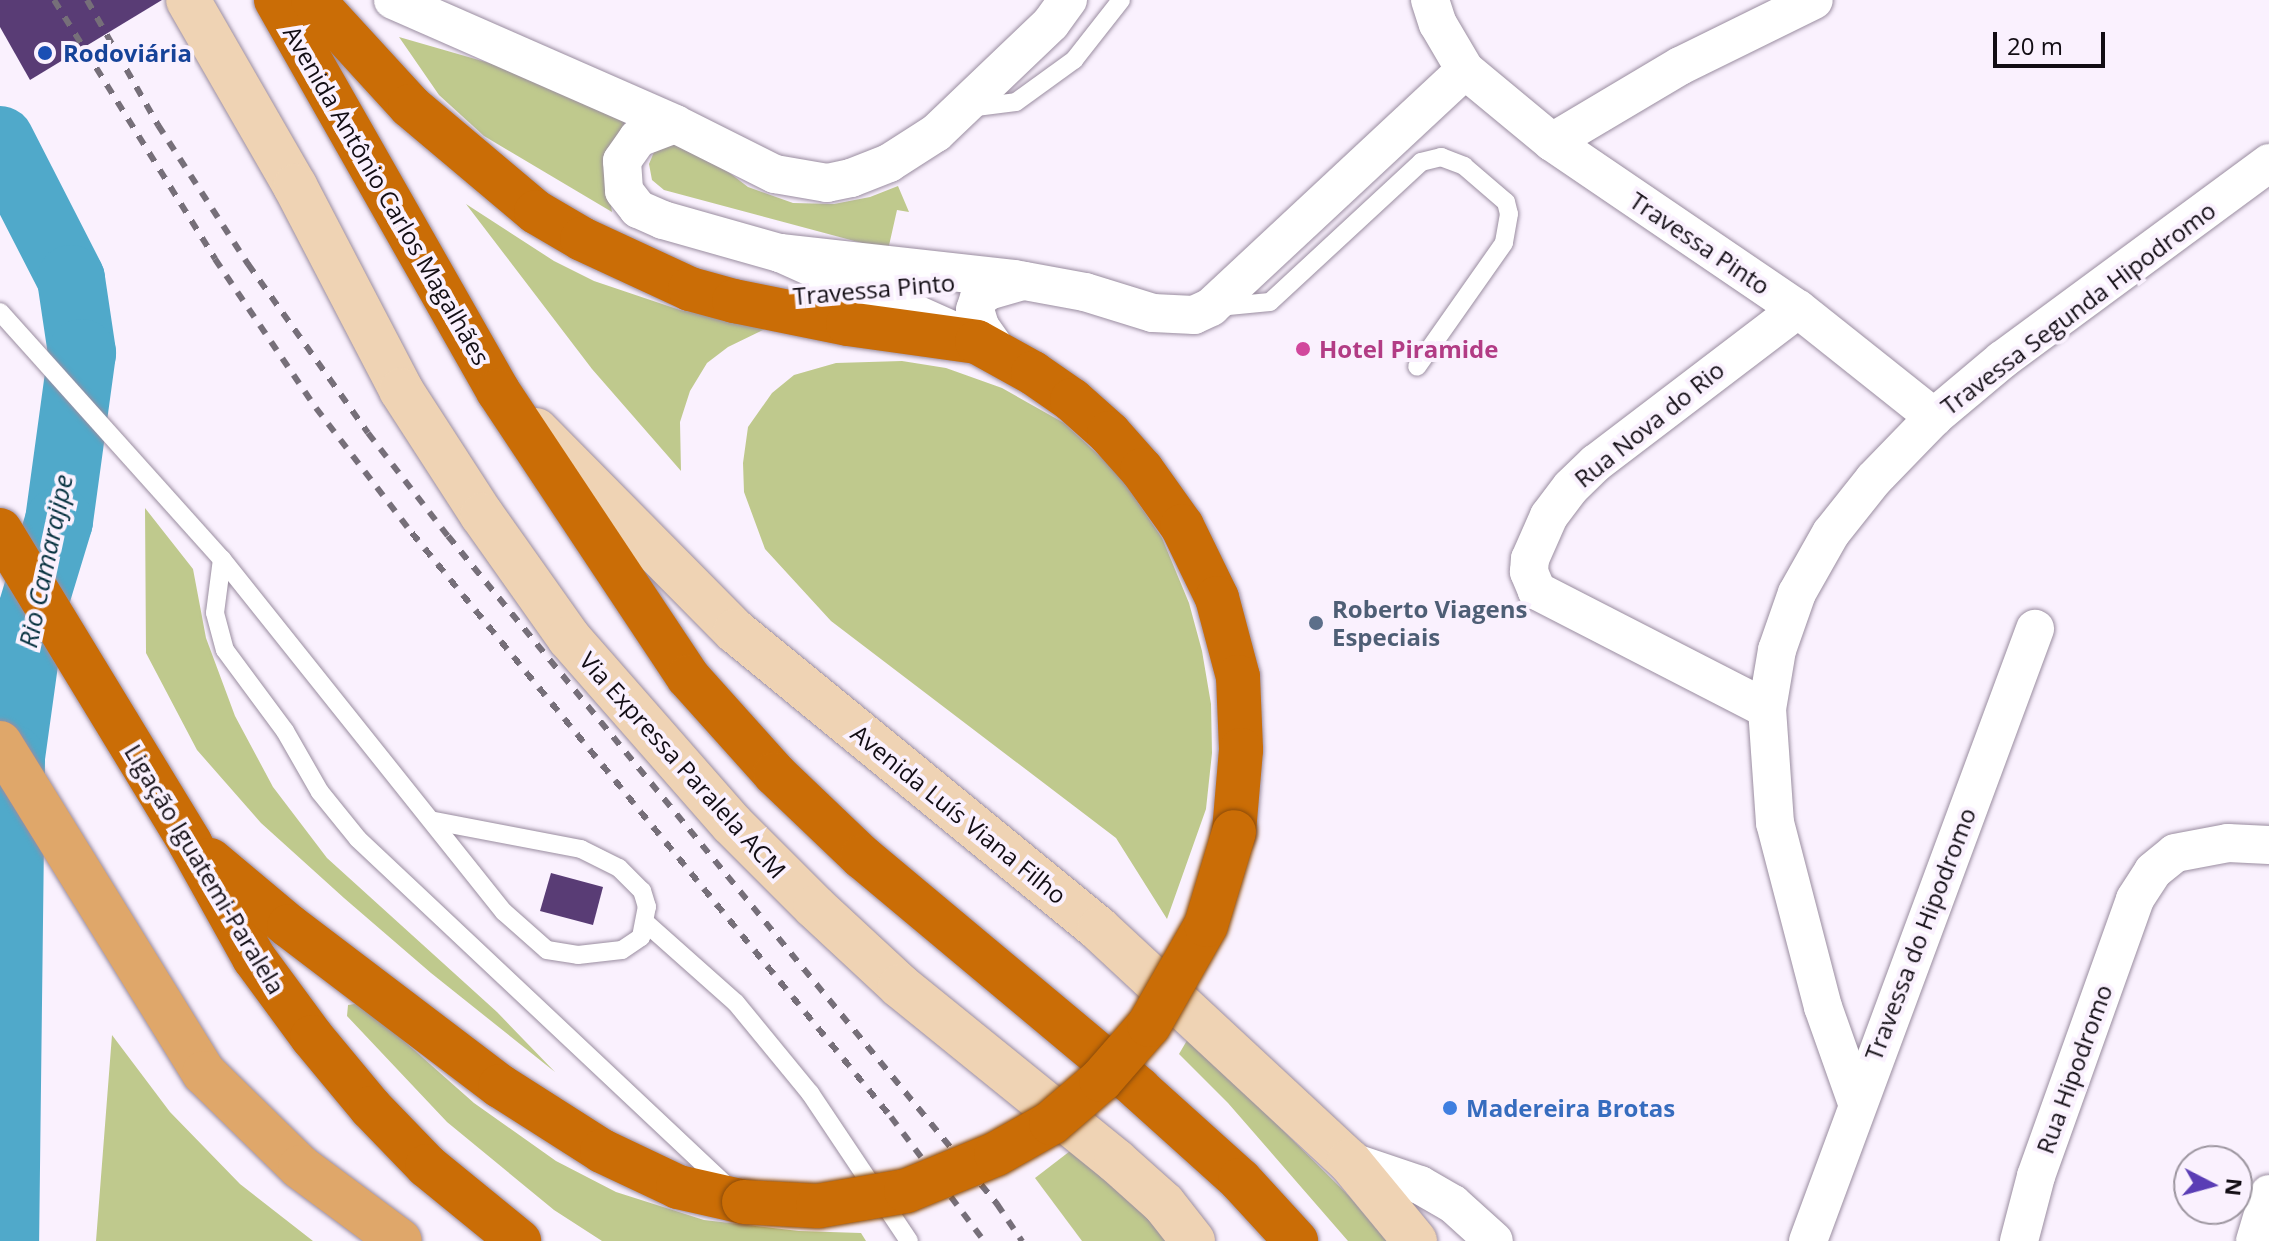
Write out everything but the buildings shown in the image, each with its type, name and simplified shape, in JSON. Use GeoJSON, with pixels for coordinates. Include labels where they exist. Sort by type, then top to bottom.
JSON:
{"type":"FeatureCollection","features":[{"type":"Feature","properties":{"kind":"highway","name":"Avenida Antônio Carlos Magalhães"},"geometry":{"type":"LineString","coordinates":[[276,0],[498,391],[688,677],[775,774],[862,857],[1139,1089]]}},
{"type":"Feature","properties":{"kind":"highway"},"geometry":{"type":"LineString","coordinates":[[190,843],[380,997],[513,1094],[602,1151],[678,1187],[744,1202],[818,1206],[906,1191],[996,1154],[1051,1123],[1101,1080],[1149,1025],[1206,925],[1234,832],[1241,750],[1238,677],[1217,598],[1182,526],[1117,442],[1072,400],[989,348],[734,301],[690,289],[632,263],[536,212],[410,106],[313,0]]}},
{"type":"Feature","properties":{"kind":"highway","name":"Ligação Iguatemi-Paralela"},"geometry":{"type":"LineString","coordinates":[[0,530],[190,843],[254,958],[312,1037],[371,1108],[427,1166],[519,1241]]}},
{"type":"Feature","properties":{"kind":"highway"},"geometry":{"type":"LineString","coordinates":[[1139,1089],[1215,1172],[1259,1241]]}},
{"type":"Feature","properties":{"kind":"highway"},"geometry":{"type":"LineString","coordinates":[[1139,1089],[1240,1180],[1296,1241]]}},
{"type":"Feature","properties":{"kind":"main road","name":"Via Expressa Paralela ACM"},"geometry":{"type":"LineString","coordinates":[[188,0],[295,186],[401,390],[482,515],[569,638],[732,824],[815,907],[900,986],[1116,1161],[1164,1204],[1193,1241]]}},
{"type":"Feature","properties":{"kind":"main road","name":"Avenida Luís Viana Filho"},"geometry":{"type":"LineString","coordinates":[[498,391],[735,631],[1099,929],[1349,1161],[1415,1241]]}},
{"type":"Feature","properties":{"kind":"main road"},"geometry":{"type":"LineString","coordinates":[[0,743],[204,1073],[300,1167],[400,1241]]}},
{"type":"Feature","properties":{"kind":"street"},"geometry":{"type":"LineString","coordinates":[[393,0],[675,124],[775,174],[827,183],[889,163],[936,133],[1051,23],[1068,0]]}},
{"type":"Feature","properties":{"kind":"street","name":"Travessa Pinto"},"geometry":{"type":"LineString","coordinates":[[1430,0],[1438,24],[1465,70],[1552,142],[1798,309],[1934,417]]}},
{"type":"Feature","properties":{"kind":"street"},"geometry":{"type":"LineString","coordinates":[[1552,142],[1680,66],[1814,0]]}},
{"type":"Feature","properties":{"kind":"street"},"geometry":{"type":"LineString","coordinates":[[1211,307],[1465,70]]}},
{"type":"Feature","properties":{"kind":"street"},"geometry":{"type":"LineString","coordinates":[[675,124],[638,138],[622,161],[624,191],[638,209],[663,220],[780,253],[989,348]]}},
{"type":"Feature","properties":{"kind":"street","name":"Travessa Segunda Hipodromo"},"geometry":{"type":"LineString","coordinates":[[1857,1103],[1823,1007],[1775,823],[1767,709],[1777,650],[1797,593],[1831,533],[1874,479],[1934,417],[2002,360],[2269,163]]}},
{"type":"Feature","properties":{"kind":"street","name":"Travessa Pinto"},"geometry":{"type":"LineString","coordinates":[[780,253],[1020,280],[1085,292],[1153,313],[1194,315],[1211,307]]}},
{"type":"Feature","properties":{"kind":"street","name":"Travessa Pinto"},"geometry":{"type":"LineString","coordinates":[[734,301],[859,287],[1020,280]]}},
{"type":"Feature","properties":{"kind":"street","name":"Travessa Pinto"},"geometry":{"type":"LineString","coordinates":[[989,348],[975,310],[979,298],[988,291],[1020,280]]}},
{"type":"Feature","properties":{"kind":"street","name":"Rua Nova do Rio"},"geometry":{"type":"LineString","coordinates":[[1767,709],[1537,591],[1529,572],[1530,559],[1549,516],[1588,471],[1649,420],[1798,309]]}},
{"type":"Feature","properties":{"kind":"street","name":"Travessa do Hipodromo"},"geometry":{"type":"LineString","coordinates":[[1808,1241],[2035,629]]}},
{"type":"Feature","properties":{"kind":"street","name":"Rua Hipodromo"},"geometry":{"type":"LineString","coordinates":[[2019,1241],[2036,1176],[2135,899],[2153,871],[2175,853],[2228,843],[2269,845]]}},
{"type":"Feature","properties":{"kind":"street"},"geometry":{"type":"LineString","coordinates":[[1349,1161],[1420,1185],[1453,1204],[1494,1241]]}},
{"type":"Feature","properties":{"kind":"street"},"geometry":{"type":"LineString","coordinates":[[2255,1241],[2269,1194]]}},
{"type":"Feature","properties":{"kind":"lane"},"geometry":{"type":"LineString","coordinates":[[961,109],[1016,102],[1074,60],[1121,0]]}},
{"type":"Feature","properties":{"kind":"lane"},"geometry":{"type":"LineString","coordinates":[[1211,307],[1270,302],[1421,162],[1441,157],[1464,166],[1506,202],[1509,214],[1504,243],[1417,367]]}},
{"type":"Feature","properties":{"kind":"lane"},"geometry":{"type":"LineString","coordinates":[[0,312],[222,559],[504,912],[547,950],[578,955],[622,950],[641,937],[647,907],[642,891],[619,868],[581,849],[434,821]]}},
{"type":"Feature","properties":{"kind":"lane"},"geometry":{"type":"LineString","coordinates":[[222,559],[215,613],[225,650],[285,731],[320,792],[358,839],[744,1202]]}},
{"type":"Feature","properties":{"kind":"lane"},"geometry":{"type":"LineString","coordinates":[[646,923],[736,1003],[810,1093],[909,1241]]}},
{"type":"Feature","properties":{"kind":"green space"},"geometry":{"type":"Polygon","coordinates":[[[399,37],[517,71],[627,119],[604,161],[612,212],[484,136],[439,95],[399,37]]]}},
{"type":"Feature","properties":{"kind":"green space"},"geometry":{"type":"Polygon","coordinates":[[[683,142],[701,151],[748,187],[793,203],[834,204],[870,197],[898,186],[909,212],[897,210],[888,250],[664,190],[652,180],[649,164],[654,152],[665,145],[683,142]]]}},
{"type":"Feature","properties":{"kind":"green space"},"geometry":{"type":"Polygon","coordinates":[[[466,204],[554,261],[594,281],[680,310],[771,326],[728,347],[707,363],[690,391],[680,422],[681,471],[592,369],[466,204]]]}},
{"type":"Feature","properties":{"kind":"green space"},"geometry":{"type":"Polygon","coordinates":[[[902,361],[946,368],[1002,388],[1064,423],[1118,473],[1162,538],[1189,603],[1202,651],[1211,704],[1212,753],[1206,809],[1167,919],[1116,838],[831,621],[765,549],[744,492],[743,463],[748,427],[772,393],[794,375],[836,363],[902,361]]]}},
{"type":"Feature","properties":{"kind":"green space"},"geometry":{"type":"Polygon","coordinates":[[[145,508],[193,569],[206,638],[235,716],[273,787],[327,858],[497,1012],[555,1072],[431,973],[344,898],[261,823],[197,750],[146,653],[145,508]]]}},
{"type":"Feature","properties":{"kind":"green space"},"geometry":{"type":"Polygon","coordinates":[[[361,1003],[474,1103],[556,1161],[616,1192],[704,1220],[799,1231],[861,1233],[866,1241],[602,1241],[554,1210],[447,1122],[347,1016],[348,1005],[361,1003]]]}},
{"type":"Feature","properties":{"kind":"green space"},"geometry":{"type":"Polygon","coordinates":[[[112,1035],[170,1112],[240,1184],[313,1241],[96,1241],[112,1035]]]}},
{"type":"Feature","properties":{"kind":"green space"},"geometry":{"type":"Polygon","coordinates":[[[1189,1037],[1349,1196],[1387,1241],[1348,1241],[1228,1103],[1179,1054],[1189,1037]]]}},
{"type":"Feature","properties":{"kind":"green space"},"geometry":{"type":"Polygon","coordinates":[[[1074,1148],[1171,1241],[1082,1241],[1035,1178],[1074,1148]]]}},
{"type":"Feature","properties":{"kind":"waterway","name":"Rio Camarajipe"},"geometry":{"type":"LineString","coordinates":[[0,140],[71,279],[82,353],[59,521],[31,613],[11,758],[5,1241]]}},
{"type":"Feature","properties":{"kind":"railway"},"geometry":{"type":"LineString","coordinates":[[54,0],[215,259],[316,408],[412,533],[891,1117],[984,1241]]}},
{"type":"Feature","properties":{"kind":"railway"},"geometry":{"type":"LineString","coordinates":[[87,0],[158,125],[248,264],[368,433],[448,536],[997,1204],[1022,1241]]}},
{"type":"Feature","properties":{"kind":"place","name":"Rodoviária"},"geometry":{"type":"Point","coordinates":[45,53]}},
{"type":"Feature","properties":{"kind":"place","name":"Hotel Piramide"},"geometry":{"type":"Point","coordinates":[1303,349]}},
{"type":"Feature","properties":{"kind":"place","name":"Roberto Viagens Especiais"},"geometry":{"type":"Point","coordinates":[1316,623]}},
{"type":"Feature","properties":{"kind":"place","name":"Madereira Brotas"},"geometry":{"type":"Point","coordinates":[1450,1108]}}]}
